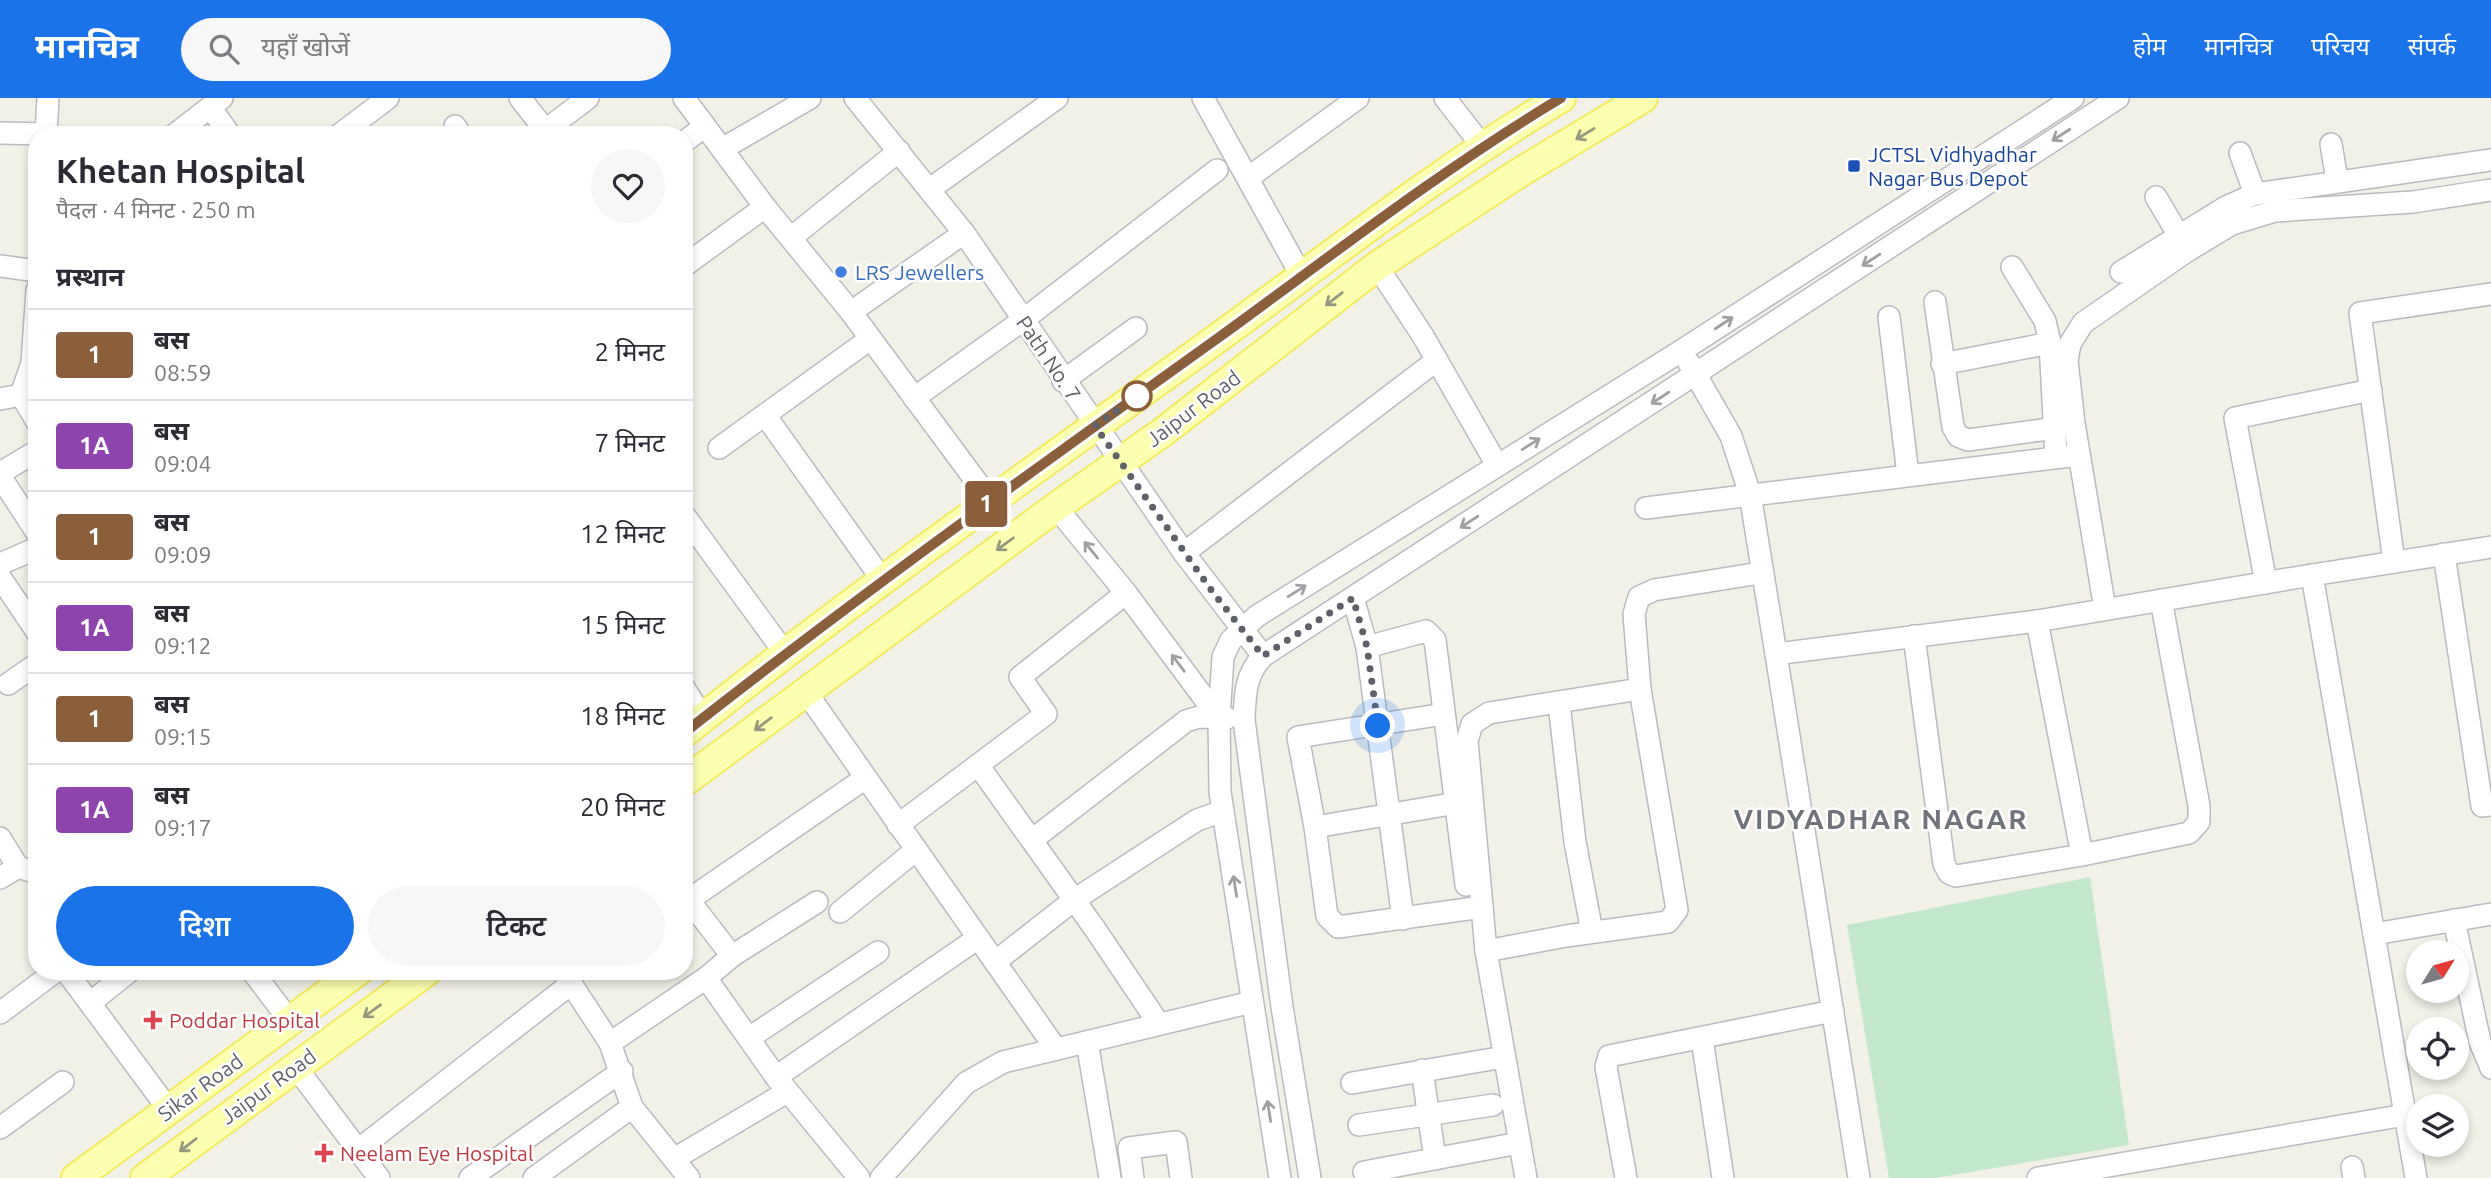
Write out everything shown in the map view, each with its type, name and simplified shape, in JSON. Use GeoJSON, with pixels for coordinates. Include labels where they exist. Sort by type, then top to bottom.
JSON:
{"type":"FeatureCollection","features":[{"type":"Feature","properties":{"kind":"main road"},"geometry":{"type":"LineString","coordinates":[[694,726],[990,500],[1301,275],[1483,147],[1561,98]]}},
{"type":"Feature","properties":{"kind":"main road","name":"Jaipur Road"},"geometry":{"type":"LineString","coordinates":[[693,775],[1056,507],[1163,432],[1377,267],[1519,173],[1643,98]]}},
{"type":"Feature","properties":{"kind":"main road","name":"Sikar Road"},"geometry":{"type":"LineString","coordinates":[[76,1178],[346,980]]}},
{"type":"Feature","properties":{"kind":"main road","name":"Jaipur Road"},"geometry":{"type":"LineString","coordinates":[[145,1178],[414,980]]}},
{"type":"Feature","properties":{"kind":"street"},"geometry":{"type":"LineString","coordinates":[[46,126],[48,98]]}},
{"type":"Feature","properties":{"kind":"street"},"geometry":{"type":"LineString","coordinates":[[367,126],[388,98]]}},
{"type":"Feature","properties":{"kind":"street"},"geometry":{"type":"LineString","coordinates":[[520,98],[539,126]]}},
{"type":"Feature","properties":{"kind":"street"},"geometry":{"type":"LineString","coordinates":[[553,126],[588,98]]}},
{"type":"Feature","properties":{"kind":"street"},"geometry":{"type":"LineString","coordinates":[[684,98],[765,207],[851,312],[990,500]]}},
{"type":"Feature","properties":{"kind":"street"},"geometry":{"type":"LineString","coordinates":[[722,149],[810,98]]}},
{"type":"Feature","properties":{"kind":"street","name":"Path No. 7"},"geometry":{"type":"LineString","coordinates":[[855,98],[964,233],[1063,381],[1184,553],[1263,656]]}},
{"type":"Feature","properties":{"kind":"street"},"geometry":{"type":"LineString","coordinates":[[930,188],[1057,98]]}},
{"type":"Feature","properties":{"kind":"street"},"geometry":{"type":"LineString","coordinates":[[1203,98],[1301,275]]}},
{"type":"Feature","properties":{"kind":"street"},"geometry":{"type":"LineString","coordinates":[[1248,178],[1357,98]]}},
{"type":"Feature","properties":{"kind":"street"},"geometry":{"type":"LineString","coordinates":[[1445,98],[1483,147]]}},
{"type":"Feature","properties":{"kind":"street"},"geometry":{"type":"LineString","coordinates":[[1280,1178],[1223,811],[1219,718],[1223,657],[1241,629],[1268,609],[1681,352],[2073,98]]}},
{"type":"Feature","properties":{"kind":"street"},"geometry":{"type":"LineString","coordinates":[[1310,1178],[1282,1007],[1244,720],[1246,680],[1263,656],[2118,98]]}},
{"type":"Feature","properties":{"kind":"street"},"geometry":{"type":"LineString","coordinates":[[186,126],[216,103],[226,126]]}},
{"type":"Feature","properties":{"kind":"street"},"geometry":{"type":"LineString","coordinates":[[693,135],[705,126]]}},
{"type":"Feature","properties":{"kind":"street"},"geometry":{"type":"LineString","coordinates":[[0,133],[28,134]]}},
{"type":"Feature","properties":{"kind":"street"},"geometry":{"type":"LineString","coordinates":[[2332,144],[2337,180]]}},
{"type":"Feature","properties":{"kind":"street"},"geometry":{"type":"LineString","coordinates":[[792,237],[899,151]]}},
{"type":"Feature","properties":{"kind":"street"},"geometry":{"type":"LineString","coordinates":[[2240,153],[2256,194]]}},
{"type":"Feature","properties":{"kind":"street"},"geometry":{"type":"LineString","coordinates":[[2105,610],[2079,455],[2067,361],[2070,344],[2083,323],[2182,243],[2256,194],[2337,180],[2491,160]]}},
{"type":"Feature","properties":{"kind":"street"},"geometry":{"type":"LineString","coordinates":[[2448,166],[2454,195]]}},
{"type":"Feature","properties":{"kind":"street"},"geometry":{"type":"LineString","coordinates":[[914,398],[1023,320],[1217,170]]}},
{"type":"Feature","properties":{"kind":"street"},"geometry":{"type":"LineString","coordinates":[[2121,272],[2182,243],[2275,211],[2413,202],[2491,190]]}},
{"type":"Feature","properties":{"kind":"street"},"geometry":{"type":"LineString","coordinates":[[2156,197],[2182,243]]}},
{"type":"Feature","properties":{"kind":"street"},"geometry":{"type":"LineString","coordinates":[[693,259],[765,207]]}},
{"type":"Feature","properties":{"kind":"street"},"geometry":{"type":"LineString","coordinates":[[851,312],[964,233]]}},
{"type":"Feature","properties":{"kind":"street"},"geometry":{"type":"LineString","coordinates":[[0,266],[28,270]]}},
{"type":"Feature","properties":{"kind":"street"},"geometry":{"type":"LineString","coordinates":[[1377,267],[1437,360],[1497,465]]}},
{"type":"Feature","properties":{"kind":"street"},"geometry":{"type":"LineString","coordinates":[[2012,267],[2045,321],[2050,343],[2056,457]]}},
{"type":"Feature","properties":{"kind":"street"},"geometry":{"type":"LineString","coordinates":[[2394,562],[2360,313],[2491,294]]}},
{"type":"Feature","properties":{"kind":"street"},"geometry":{"type":"LineString","coordinates":[[1936,302],[1942,365],[1953,427],[1958,436],[1969,440],[2056,428]]}},
{"type":"Feature","properties":{"kind":"street"},"geometry":{"type":"LineString","coordinates":[[1889,317],[1908,475]]}},
{"type":"Feature","properties":{"kind":"street"},"geometry":{"type":"LineString","coordinates":[[1063,381],[1136,328]]}},
{"type":"Feature","properties":{"kind":"street"},"geometry":{"type":"LineString","coordinates":[[719,448],[870,339]]}},
{"type":"Feature","properties":{"kind":"street"},"geometry":{"type":"LineString","coordinates":[[1942,365],[2050,343]]}},
{"type":"Feature","properties":{"kind":"street"},"geometry":{"type":"LineString","coordinates":[[1681,352],[1731,436],[1750,494],[1760,573],[1776,654],[1859,1178]]}},
{"type":"Feature","properties":{"kind":"street"},"geometry":{"type":"LineString","coordinates":[[1184,553],[1437,360]]}},
{"type":"Feature","properties":{"kind":"street"},"geometry":{"type":"LineString","coordinates":[[28,378],[22,395],[28,406]]}},
{"type":"Feature","properties":{"kind":"street"},"geometry":{"type":"LineString","coordinates":[[2266,583],[2235,418],[2371,390]]}},
{"type":"Feature","properties":{"kind":"street"},"geometry":{"type":"LineString","coordinates":[[0,399],[22,395]]}},
{"type":"Feature","properties":{"kind":"street"},"geometry":{"type":"LineString","coordinates":[[765,415],[884,582]]}},
{"type":"Feature","properties":{"kind":"street"},"geometry":{"type":"LineString","coordinates":[[1646,508],[2079,455]]}},
{"type":"Feature","properties":{"kind":"street"},"geometry":{"type":"LineString","coordinates":[[28,458],[0,475],[28,519]]}},
{"type":"Feature","properties":{"kind":"street"},"geometry":{"type":"LineString","coordinates":[[1056,507],[1126,593],[1219,718]]}},
{"type":"Feature","properties":{"kind":"street"},"geometry":{"type":"LineString","coordinates":[[693,527],[787,656]]}},
{"type":"Feature","properties":{"kind":"street"},"geometry":{"type":"LineString","coordinates":[[1776,654],[2037,621],[2491,547]]}},
{"type":"Feature","properties":{"kind":"street"},"geometry":{"type":"LineString","coordinates":[[0,565],[28,552]]}},
{"type":"Feature","properties":{"kind":"street"},"geometry":{"type":"LineString","coordinates":[[2444,554],[2482,806],[2491,805]]}},
{"type":"Feature","properties":{"kind":"street"},"geometry":{"type":"LineString","coordinates":[[1486,951],[1668,922],[1677,910],[1640,689],[1634,614],[1639,597],[1654,590],[1760,573]]}},
{"type":"Feature","properties":{"kind":"street"},"geometry":{"type":"LineString","coordinates":[[2312,575],[2416,1178]]}},
{"type":"Feature","properties":{"kind":"street"},"geometry":{"type":"LineString","coordinates":[[0,577],[28,619]]}},
{"type":"Feature","properties":{"kind":"street"},"geometry":{"type":"LineString","coordinates":[[898,825],[1046,714],[1020,677],[1126,593]]}},
{"type":"Feature","properties":{"kind":"street"},"geometry":{"type":"LineString","coordinates":[[1353,598],[1367,647],[1392,816],[1403,919]]}},
{"type":"Feature","properties":{"kind":"street"},"geometry":{"type":"LineString","coordinates":[[1914,636],[1944,864],[1949,873],[1956,876],[2082,855],[2189,833],[2199,822],[2199,806],[2161,600]]}},
{"type":"Feature","properties":{"kind":"street"},"geometry":{"type":"LineString","coordinates":[[2037,621],[2082,855]]}},
{"type":"Feature","properties":{"kind":"street"},"geometry":{"type":"LineString","coordinates":[[1367,647],[1415,633],[1431,633],[1438,658],[1457,803],[1475,907],[1486,951],[1526,1178]]}},
{"type":"Feature","properties":{"kind":"street"},"geometry":{"type":"LineString","coordinates":[[8,684],[28,670]]}},
{"type":"Feature","properties":{"kind":"street"},"geometry":{"type":"LineString","coordinates":[[1475,907],[1467,741],[1472,724],[1489,713],[1640,689]]}},
{"type":"Feature","properties":{"kind":"street"},"geometry":{"type":"LineString","coordinates":[[806,692],[864,779],[1056,1049]]}},
{"type":"Feature","properties":{"kind":"street"},"geometry":{"type":"LineString","coordinates":[[1559,704],[1575,842],[1592,932]]}},
{"type":"Feature","properties":{"kind":"street"},"geometry":{"type":"LineString","coordinates":[[1444,714],[1298,737],[1315,827],[1327,916],[1331,923],[1338,927],[1475,907]]}},
{"type":"Feature","properties":{"kind":"street"},"geometry":{"type":"LineString","coordinates":[[1032,840],[1186,721],[1219,718],[1244,720]]}},
{"type":"Feature","properties":{"kind":"street"},"geometry":{"type":"LineString","coordinates":[[978,765],[1159,1024]]}},
{"type":"Feature","properties":{"kind":"street"},"geometry":{"type":"LineString","coordinates":[[693,892],[864,779]]}},
{"type":"Feature","properties":{"kind":"street"},"geometry":{"type":"LineString","coordinates":[[1315,827],[1457,803]]}},
{"type":"Feature","properties":{"kind":"street"},"geometry":{"type":"LineString","coordinates":[[995,962],[1074,900],[1197,820],[1223,811]]}},
{"type":"Feature","properties":{"kind":"street"},"geometry":{"type":"LineString","coordinates":[[0,838],[18,873]]}},
{"type":"Feature","properties":{"kind":"street"},"geometry":{"type":"LineString","coordinates":[[840,912],[916,850]]}},
{"type":"Feature","properties":{"kind":"street"},"geometry":{"type":"LineString","coordinates":[[610,1042],[706,978],[732,956],[817,902]]}},
{"type":"Feature","properties":{"kind":"street"},"geometry":{"type":"LineString","coordinates":[[693,904],[732,956]]}},
{"type":"Feature","properties":{"kind":"street"},"geometry":{"type":"LineString","coordinates":[[2374,934],[2491,914]]}},
{"type":"Feature","properties":{"kind":"street"},"geometry":{"type":"LineString","coordinates":[[2454,920],[2480,1042],[2491,1068]]}},
{"type":"Feature","properties":{"kind":"street"},"geometry":{"type":"LineString","coordinates":[[674,1159],[781,1084],[978,938]]}},
{"type":"Feature","properties":{"kind":"street"},"geometry":{"type":"LineString","coordinates":[[749,1038],[878,952]]}},
{"type":"Feature","properties":{"kind":"street"},"geometry":{"type":"LineString","coordinates":[[706,978],[781,1084],[859,1178]]}},
{"type":"Feature","properties":{"kind":"street"},"geometry":{"type":"LineString","coordinates":[[0,1013],[44,980]]}},
{"type":"Feature","properties":{"kind":"street"},"geometry":{"type":"LineString","coordinates":[[73,980],[169,1110]]}},
{"type":"Feature","properties":{"kind":"street"},"geometry":{"type":"LineString","coordinates":[[90,1003],[119,980]]}},
{"type":"Feature","properties":{"kind":"street"},"geometry":{"type":"LineString","coordinates":[[260,980],[290,1021]]}},
{"type":"Feature","properties":{"kind":"street"},"geometry":{"type":"LineString","coordinates":[[358,1150],[561,980]]}},
{"type":"Feature","properties":{"kind":"street"},"geometry":{"type":"LineString","coordinates":[[570,980],[610,1042],[632,1107],[689,1178]]}},
{"type":"Feature","properties":{"kind":"street"},"geometry":{"type":"LineString","coordinates":[[881,1178],[966,1083],[1003,1062],[1252,1002]]}},
{"type":"Feature","properties":{"kind":"street"},"geometry":{"type":"LineString","coordinates":[[1626,1178],[1606,1067],[1609,1056],[1833,1010]]}},
{"type":"Feature","properties":{"kind":"street"},"geometry":{"type":"LineString","coordinates":[[1702,1039],[1723,1178]]}},
{"type":"Feature","properties":{"kind":"street"},"geometry":{"type":"LineString","coordinates":[[1087,1042],[1110,1178]]}},
{"type":"Feature","properties":{"kind":"street"},"geometry":{"type":"LineString","coordinates":[[1352,1083],[1504,1057]]}},
{"type":"Feature","properties":{"kind":"street"},"geometry":{"type":"LineString","coordinates":[[295,1066],[379,1178]]}},
{"type":"Feature","properties":{"kind":"street"},"geometry":{"type":"LineString","coordinates":[[1422,1070],[1435,1159]]}},
{"type":"Feature","properties":{"kind":"street"},"geometry":{"type":"LineString","coordinates":[[470,1178],[621,1071]]}},
{"type":"Feature","properties":{"kind":"street"},"geometry":{"type":"LineString","coordinates":[[0,1128],[63,1082]]}},
{"type":"Feature","properties":{"kind":"street"},"geometry":{"type":"LineString","coordinates":[[1359,1125],[1493,1105]]}},
{"type":"Feature","properties":{"kind":"street"},"geometry":{"type":"LineString","coordinates":[[534,1178],[632,1107]]}},
{"type":"Feature","properties":{"kind":"street"},"geometry":{"type":"LineString","coordinates":[[2038,1178],[2123,1171],[2405,1115]]}},
{"type":"Feature","properties":{"kind":"street"},"geometry":{"type":"LineString","coordinates":[[1133,1178],[1129,1148],[1177,1142],[1181,1178]]}},
{"type":"Feature","properties":{"kind":"street"},"geometry":{"type":"LineString","coordinates":[[1364,1172],[1519,1143]]}},
{"type":"Feature","properties":{"kind":"green space"},"geometry":{"type":"Polygon","coordinates":[[[2090,877],[2129,1145],[1936,1178],[1889,1178],[1847,925],[2090,877]]]}},
{"type":"Feature","properties":{"kind":"bus line","name":"1"},"geometry":{"type":"LineString","coordinates":[[693,726],[990,500],[1352,239],[1483,147],[1561,98]]}},
{"type":"Feature","properties":{"kind":"place","name":"JCTSL Vidhyadhar Nagar Bus Depot"},"geometry":{"type":"Point","coordinates":[1854,166]}},
{"type":"Feature","properties":{"kind":"place","name":"LRS Jewellers"},"geometry":{"type":"Point","coordinates":[841,272]}},
{"type":"Feature","properties":{"kind":"place","name":"Poddar Hospital"},"geometry":{"type":"Point","coordinates":[153,1020]}},
{"type":"Feature","properties":{"kind":"place","name":"Neelam Eye Hospital"},"geometry":{"type":"Point","coordinates":[324,1153]}},
{"type":"Feature","properties":{"kind":"district","name":"VIDYADHAR NAGAR"},"geometry":{"type":"Point","coordinates":[1881,818]}},
{"type":"Feature","properties":{"kind":"route"},"geometry":{"type":"LineString","coordinates":[[1137,396],[1095,426],[1184,553],[1263,656],[1353,598],[1367,647],[1378,726]]}}]}
